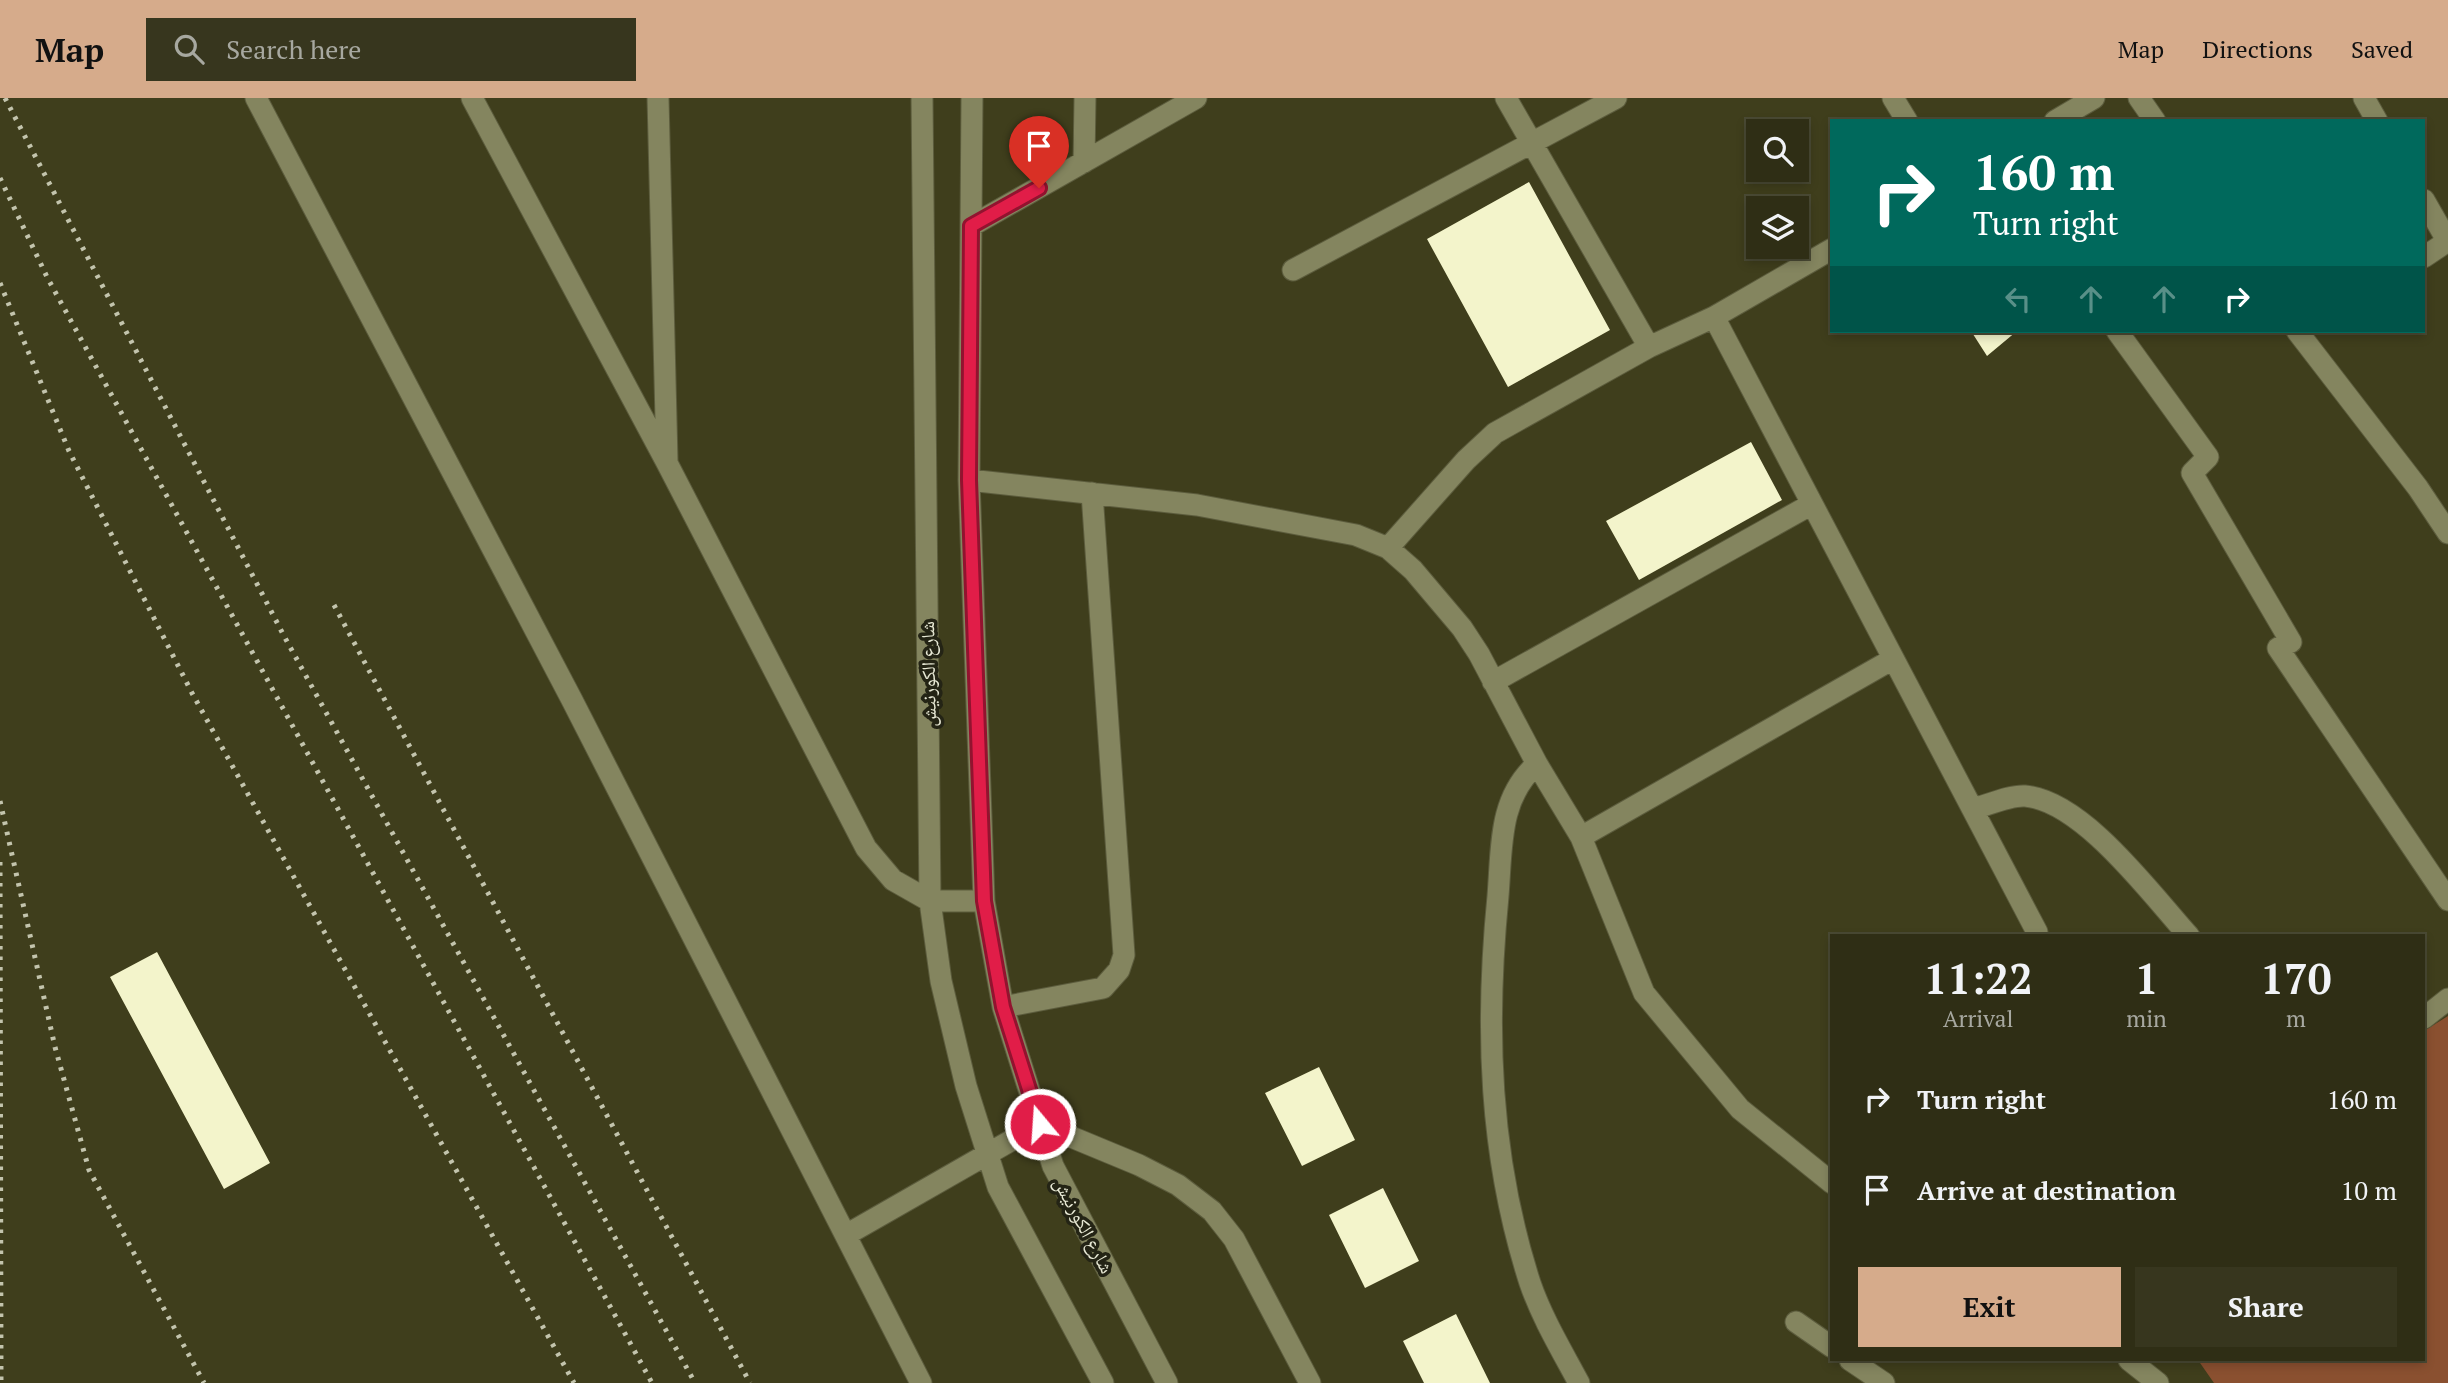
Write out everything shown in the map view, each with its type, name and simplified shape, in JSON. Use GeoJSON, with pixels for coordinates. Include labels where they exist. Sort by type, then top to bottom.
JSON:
{"type":"FeatureCollection","features":[{"type":"Feature","properties":{"kind":"street"},"geometry":{"type":"LineString","coordinates":[[256,98],[579,712],[921,1383]]}},
{"type":"Feature","properties":{"kind":"street"},"geometry":{"type":"LineString","coordinates":[[472,98],[667,463],[866,848],[894,880],[930,901],[984,901]]}},
{"type":"Feature","properties":{"kind":"street"},"geometry":{"type":"LineString","coordinates":[[658,98],[667,463]]}},
{"type":"Feature","properties":{"kind":"street","name":"شارع الكورنيش"},"geometry":{"type":"LineString","coordinates":[[922,98],[930,901],[941,981],[966,1086],[998,1187],[1102,1383]]}},
{"type":"Feature","properties":{"kind":"street","name":"شارع الكورنيش"},"geometry":{"type":"LineString","coordinates":[[972,98],[969,480],[984,901],[1003,1007],[1053,1166],[1167,1383]]}},
{"type":"Feature","properties":{"kind":"street"},"geometry":{"type":"LineString","coordinates":[[1084,162],[1085,98]]}},
{"type":"Feature","properties":{"kind":"street"},"geometry":{"type":"LineString","coordinates":[[971,226],[1196,98]]}},
{"type":"Feature","properties":{"kind":"street"},"geometry":{"type":"LineString","coordinates":[[1506,98],[1649,347]]}},
{"type":"Feature","properties":{"kind":"street"},"geometry":{"type":"LineString","coordinates":[[1293,270],[1616,98]]}},
{"type":"Feature","properties":{"kind":"street"},"geometry":{"type":"LineString","coordinates":[[1893,98],[1906,119]]}},
{"type":"Feature","properties":{"kind":"street"},"geometry":{"type":"LineString","coordinates":[[2139,98],[2154,119]]}},
{"type":"Feature","properties":{"kind":"street"},"geometry":{"type":"LineString","coordinates":[[2364,98],[2376,119]]}},
{"type":"Feature","properties":{"kind":"street"},"geometry":{"type":"LineString","coordinates":[[2058,119],[2084,101]]}},
{"type":"Feature","properties":{"kind":"street"},"geometry":{"type":"LineString","coordinates":[[2425,202],[2448,241],[2425,256]]}},
{"type":"Feature","properties":{"kind":"street"},"geometry":{"type":"LineString","coordinates":[[1388,548],[1466,460],[1495,433],[1649,347],[1714,317],[1830,250]]}},
{"type":"Feature","properties":{"kind":"street"},"geometry":{"type":"LineString","coordinates":[[1714,317],[2037,932]]}},
{"type":"Feature","properties":{"kind":"street"},"geometry":{"type":"LineString","coordinates":[[2118,333],[2208,457],[2192,473],[2291,642],[2278,649],[2397,829],[2448,900]]}},
{"type":"Feature","properties":{"kind":"street"},"geometry":{"type":"LineString","coordinates":[[2303,333],[2418,488],[2448,533]]}},
{"type":"Feature","properties":{"kind":"street"},"geometry":{"type":"LineString","coordinates":[[969,480],[1210,507],[1356,535],[1388,548],[1413,570],[1462,628],[1537,764],[1581,837],[1644,993],[1740,1109],[1830,1182]]}},
{"type":"Feature","properties":{"kind":"street"},"geometry":{"type":"LineString","coordinates":[[1003,1007],[1103,988],[1119,970],[1124,955],[1093,493]]}},
{"type":"Feature","properties":{"kind":"street"},"geometry":{"type":"LineString","coordinates":[[1493,682],[1812,504]]}},
{"type":"Feature","properties":{"kind":"street"},"geometry":{"type":"LineString","coordinates":[[1581,837],[1894,660]]}},
{"type":"Feature","properties":{"kind":"street"},"geometry":{"type":"LineString","coordinates":[[1537,764],[1519,782],[1506,810],[1494,937],[1490,1022],[1492,1094],[1499,1159],[1531,1285],[1579,1383]]}},
{"type":"Feature","properties":{"kind":"street"},"geometry":{"type":"LineString","coordinates":[[1973,809],[2023,796],[2056,803],[2081,819],[2187,934]]}},
{"type":"Feature","properties":{"kind":"street"},"geometry":{"type":"LineString","coordinates":[[2425,1017],[2448,999]]}},
{"type":"Feature","properties":{"kind":"street"},"geometry":{"type":"LineString","coordinates":[[846,1235],[1040,1124],[1139,1165],[1178,1185],[1212,1211],[1234,1239],[1310,1383]]}},
{"type":"Feature","properties":{"kind":"street"},"geometry":{"type":"LineString","coordinates":[[1796,1322],[1830,1346]]}},
{"type":"Feature","properties":{"kind":"street"},"geometry":{"type":"LineString","coordinates":[[1851,1361],[1884,1383]]}},
{"type":"Feature","properties":{"kind":"street"},"geometry":{"type":"LineString","coordinates":[[2130,1361],[2158,1383]]}},
{"type":"Feature","properties":{"kind":"shaded area"},"geometry":{"type":"Polygon","coordinates":[[[2448,1016],[2448,1383],[2214,1383],[2199,1361],[2425,1361],[2425,1030],[2448,1016]]]}},
{"type":"Feature","properties":{"kind":"building"},"geometry":{"type":"Polygon","coordinates":[[[1529,182],[1610,330],[1508,387],[1427,239],[1529,182]]]}},
{"type":"Feature","properties":{"kind":"building"},"geometry":{"type":"Polygon","coordinates":[[[1972,333],[2015,333],[1987,356],[1972,333]]]}},
{"type":"Feature","properties":{"kind":"building"},"geometry":{"type":"Polygon","coordinates":[[[1751,442],[1782,500],[1639,580],[1606,521],[1751,442]]]}},
{"type":"Feature","properties":{"kind":"building"},"geometry":{"type":"Polygon","coordinates":[[[157,952],[270,1163],[224,1189],[110,977],[157,952]]]}},
{"type":"Feature","properties":{"kind":"building"},"geometry":{"type":"Polygon","coordinates":[[[1319,1067],[1355,1140],[1302,1166],[1265,1093],[1319,1067]]]}},
{"type":"Feature","properties":{"kind":"building"},"geometry":{"type":"Polygon","coordinates":[[[1383,1188],[1419,1261],[1365,1288],[1329,1215],[1383,1188]]]}},
{"type":"Feature","properties":{"kind":"building"},"geometry":{"type":"Polygon","coordinates":[[[1456,1314],[1490,1383],[1424,1383],[1403,1341],[1456,1314]]]}},
{"type":"Feature","properties":{"kind":"railway"},"geometry":{"type":"LineString","coordinates":[[5,98],[284,636],[695,1383]]}},
{"type":"Feature","properties":{"kind":"railway"},"geometry":{"type":"LineString","coordinates":[[0,178],[47,277],[652,1383]]}},
{"type":"Feature","properties":{"kind":"railway"},"geometry":{"type":"LineString","coordinates":[[0,283],[69,451],[192,693],[574,1383]]}},
{"type":"Feature","properties":{"kind":"railway"},"geometry":{"type":"LineString","coordinates":[[334,605],[750,1383]]}},
{"type":"Feature","properties":{"kind":"railway"},"geometry":{"type":"LineString","coordinates":[[0,801],[55,1047],[89,1170],[204,1383]]}},
{"type":"Feature","properties":{"kind":"railway"},"geometry":{"type":"LineString","coordinates":[[0,862],[1,1383]]}},
{"type":"Feature","properties":{"kind":"route"},"geometry":{"type":"LineString","coordinates":[[1039,188],[971,226],[969,480],[984,901],[990,950],[1003,1007],[1040,1124]]}}]}
